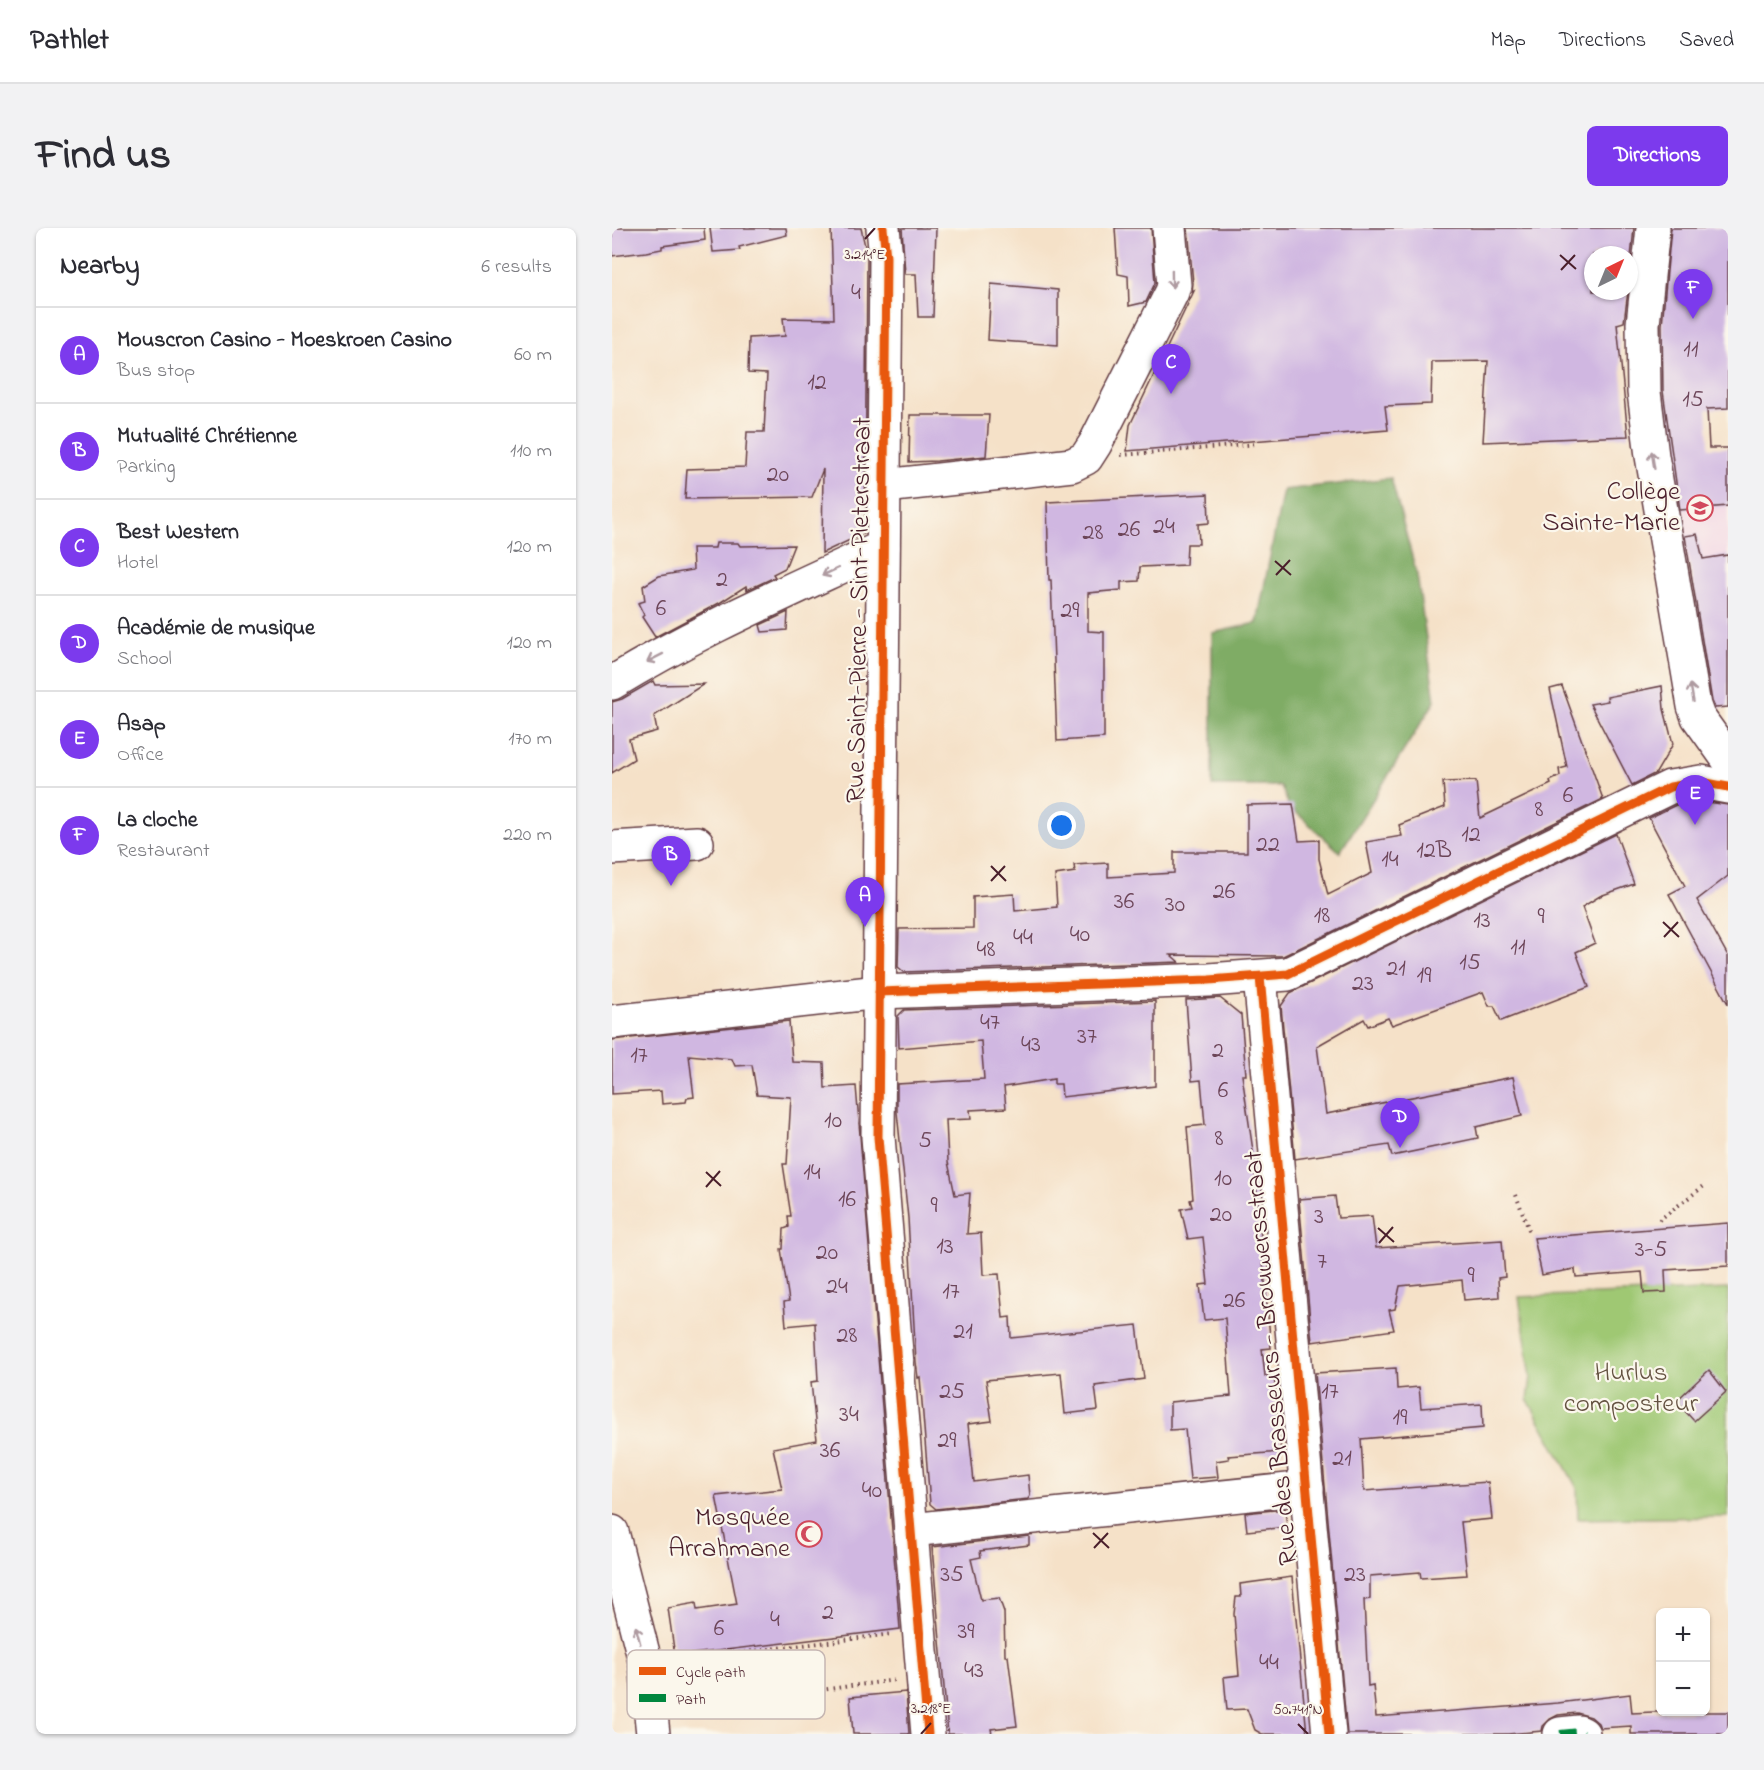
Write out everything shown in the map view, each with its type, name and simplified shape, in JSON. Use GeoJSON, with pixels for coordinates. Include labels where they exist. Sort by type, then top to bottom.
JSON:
{"type":"FeatureCollection","features":[{"type":"Feature","properties":{"kind":"street","name":"Rue Saint-Pierre - Sint-Pieterstraat"},"geometry":{"type":"LineString","coordinates":[[882,228],[886,257],[885,486],[878,1137],[928,1734]]}},
{"type":"Feature","properties":{"kind":"street"},"geometry":{"type":"LineString","coordinates":[[885,486],[1072,465],[1081,462],[1090,454],[1156,326],[1174,285],[1169,228]]}},
{"type":"Feature","properties":{"kind":"street"},"geometry":{"type":"LineString","coordinates":[[612,1022],[879,992],[1288,974],[1670,787],[1724,746],[1698,717],[1694,706],[1655,477],[1644,392],[1643,324],[1653,228]]}},
{"type":"Feature","properties":{"kind":"street"},"geometry":{"type":"LineString","coordinates":[[612,683],[735,616],[883,547]]}},
{"type":"Feature","properties":{"kind":"street"},"geometry":{"type":"LineString","coordinates":[[1670,787],[1701,782],[1728,787]]}},
{"type":"Feature","properties":{"kind":"street"},"geometry":{"type":"LineString","coordinates":[[612,848],[697,843]]}},
{"type":"Feature","properties":{"kind":"street","name":"Rue des Brasseurs - Brouwersstraat"},"geometry":{"type":"LineString","coordinates":[[1260,977],[1329,1734]]}},
{"type":"Feature","properties":{"kind":"street"},"geometry":{"type":"LineString","coordinates":[[911,1530],[1307,1488]]}},
{"type":"Feature","properties":{"kind":"street"},"geometry":{"type":"LineString","coordinates":[[612,1532],[642,1650]]}},
{"type":"Feature","properties":{"kind":"street"},"geometry":{"type":"LineString","coordinates":[[1560,1734],[1579,1732],[1582,1734]]}},
{"type":"Feature","properties":{"kind":"path"},"geometry":{"type":"LineString","coordinates":[[1090,454],[1127,455],[1258,444]]}},
{"type":"Feature","properties":{"kind":"path"},"geometry":{"type":"LineString","coordinates":[[1659,1220],[1704,1186]]}},
{"type":"Feature","properties":{"kind":"path"},"geometry":{"type":"LineString","coordinates":[[1516,1195],[1529,1230]]}},
{"type":"Feature","properties":{"kind":"path"},"geometry":{"type":"LineString","coordinates":[[767,1650],[920,1631]]}},
{"type":"Feature","properties":{"kind":"path"},"geometry":{"type":"LineString","coordinates":[[825,1693],[924,1676]]}},
{"type":"Feature","properties":{"kind":"path"},"geometry":{"type":"LineString","coordinates":[[652,1724],[680,1719]]}},
{"type":"Feature","properties":{"kind":"shaded area","name":"Collège Sainte-Marie"},"geometry":{"type":"Polygon","coordinates":[[[1659,409],[1707,409],[1710,460],[1728,448],[1728,557],[1680,566],[1659,409]]]}},
{"type":"Feature","properties":{"kind":"green space"},"geometry":{"type":"Polygon","coordinates":[[[1391,478],[1417,575],[1435,701],[1340,852],[1289,806],[1281,786],[1212,786],[1212,633],[1257,623],[1283,490],[1391,478]]]}},
{"type":"Feature","properties":{"kind":"green space","name":"Hurlus composteur"},"geometry":{"type":"Polygon","coordinates":[[[1728,1289],[1728,1517],[1578,1519],[1577,1488],[1528,1400],[1531,1377],[1519,1297],[1728,1289]]]}},
{"type":"Feature","properties":{"kind":"building"},"geometry":{"type":"Polygon","coordinates":[[[612,228],[704,228],[705,240],[662,246],[662,249],[646,252],[612,256],[612,228]]]}},
{"type":"Feature","properties":{"kind":"building"},"geometry":{"type":"Polygon","coordinates":[[[710,228],[786,228],[787,235],[739,247],[740,250],[713,252],[710,228]]]}},
{"type":"Feature","properties":{"kind":"building"},"geometry":{"type":"Polygon","coordinates":[[[831,228],[861,228],[867,255],[865,533],[822,553],[823,469],[812,497],[685,499],[687,469],[745,467],[747,432],[764,432],[767,374],[748,373],[749,338],[785,336],[783,318],[834,319],[831,228]]]}},
{"type":"Feature","properties":{"kind":"building"},"geometry":{"type":"Polygon","coordinates":[[[902,228],[936,228],[933,317],[918,317],[916,274],[905,274],[902,228]]]}},
{"type":"Feature","properties":{"kind":"building"},"geometry":{"type":"Polygon","coordinates":[[[1115,228],[1151,228],[1155,283],[1146,302],[1129,306],[1128,276],[1118,274],[1115,228]]]}},
{"type":"Feature","properties":{"kind":"building"},"geometry":{"type":"Polygon","coordinates":[[[1188,228],[1634,228],[1632,246],[1584,246],[1584,300],[1627,300],[1624,322],[1617,324],[1628,436],[1483,442],[1488,361],[1432,362],[1431,404],[1385,406],[1388,430],[1127,451],[1130,425],[1194,291],[1192,292],[1188,228]]]}},
{"type":"Feature","properties":{"kind":"building"},"geometry":{"type":"Polygon","coordinates":[[[1671,228],[1728,228],[1728,408],[1707,409],[1709,448],[1728,448],[1728,506],[1680,510],[1663,391],[1662,325],[1671,228]]]}},
{"type":"Feature","properties":{"kind":"building"},"geometry":{"type":"Polygon","coordinates":[[[991,284],[1058,290],[1058,345],[988,340],[991,284]]]}},
{"type":"Feature","properties":{"kind":"building"},"geometry":{"type":"Polygon","coordinates":[[[910,415],[989,415],[986,456],[909,462],[910,415]]]}},
{"type":"Feature","properties":{"kind":"building"},"geometry":{"type":"Polygon","coordinates":[[[1208,494],[1209,523],[1198,524],[1199,544],[1187,544],[1186,565],[1140,567],[1139,581],[1121,582],[1121,590],[1088,593],[1088,631],[1104,632],[1104,738],[1057,741],[1047,502],[1208,494]]]}},
{"type":"Feature","properties":{"kind":"building"},"geometry":{"type":"Polygon","coordinates":[[[1697,534],[1703,559],[1728,555],[1728,707],[1715,708],[1712,701],[1685,536],[1697,534]]]}},
{"type":"Feature","properties":{"kind":"building"},"geometry":{"type":"Polygon","coordinates":[[[716,543],[738,543],[740,546],[794,545],[785,568],[773,574],[775,577],[747,590],[746,586],[655,637],[642,617],[644,615],[638,603],[645,601],[643,586],[659,576],[693,570],[692,548],[715,548],[716,543]]]}},
{"type":"Feature","properties":{"kind":"building"},"geometry":{"type":"Polygon","coordinates":[[[788,612],[787,630],[762,632],[760,625],[788,612]]]}},
{"type":"Feature","properties":{"kind":"building"},"geometry":{"type":"Polygon","coordinates":[[[653,681],[655,685],[704,684],[654,716],[657,731],[629,739],[634,759],[612,773],[612,702],[622,699],[653,681]]]}},
{"type":"Feature","properties":{"kind":"building"},"geometry":{"type":"Polygon","coordinates":[[[1562,686],[1603,799],[1283,956],[1171,955],[1179,962],[904,972],[898,967],[899,929],[973,928],[973,897],[1014,894],[1015,911],[1057,907],[1055,875],[1075,872],[1074,865],[1108,863],[1108,877],[1174,873],[1174,852],[1247,852],[1247,805],[1293,804],[1299,841],[1319,840],[1319,859],[1328,895],[1372,873],[1366,842],[1402,836],[1399,825],[1445,807],[1443,782],[1476,781],[1480,818],[1551,784],[1550,781],[1560,776],[1559,769],[1567,767],[1550,689],[1562,686]]]}},
{"type":"Feature","properties":{"kind":"building"},"geometry":{"type":"Polygon","coordinates":[[[1662,686],[1664,709],[1673,744],[1656,773],[1632,785],[1590,704],[1608,701],[1607,697],[1662,686]]]}},
{"type":"Feature","properties":{"kind":"building"},"geometry":{"type":"Polygon","coordinates":[[[1701,801],[1728,805],[1728,876],[1697,900],[1728,956],[1728,1004],[1669,894],[1685,886],[1649,818],[1676,805],[1701,801]]]}},
{"type":"Feature","properties":{"kind":"building"},"geometry":{"type":"Polygon","coordinates":[[[1616,834],[1634,884],[1600,896],[1582,907],[1595,943],[1576,952],[1589,987],[1501,1021],[1494,1006],[1489,1006],[1483,992],[1392,1025],[1388,1018],[1368,1026],[1364,1019],[1317,1046],[1326,1114],[1513,1077],[1522,1116],[1476,1127],[1478,1138],[1392,1156],[1389,1145],[1295,1159],[1281,1006],[1290,993],[1616,834]]]}},
{"type":"Feature","properties":{"kind":"building"},"geometry":{"type":"Polygon","coordinates":[[[1220,998],[1241,1015],[1246,1075],[1242,1075],[1253,1151],[1271,1348],[1262,1349],[1265,1376],[1274,1375],[1281,1452],[1228,1456],[1229,1459],[1216,1461],[1218,1477],[1190,1479],[1185,1429],[1170,1430],[1170,1402],[1231,1396],[1225,1318],[1204,1320],[1200,1285],[1208,1284],[1203,1237],[1188,1239],[1181,1209],[1192,1207],[1190,1200],[1193,1199],[1187,1127],[1205,1125],[1201,1080],[1192,1081],[1186,1000],[1220,998]]]}},
{"type":"Feature","properties":{"kind":"building"},"geometry":{"type":"Polygon","coordinates":[[[1155,1001],[1155,1086],[1062,1097],[1061,1084],[1054,1084],[1054,1079],[1004,1087],[1006,1108],[970,1110],[971,1119],[946,1120],[948,1162],[955,1195],[970,1193],[967,1234],[981,1233],[983,1275],[999,1274],[1003,1318],[1010,1317],[1011,1338],[1137,1325],[1144,1379],[1095,1386],[1098,1410],[1065,1414],[1061,1373],[986,1380],[992,1421],[968,1424],[974,1482],[1028,1475],[1030,1496],[1028,1499],[936,1509],[930,1504],[920,1377],[918,1378],[916,1362],[908,1218],[897,1112],[897,1084],[984,1079],[981,1041],[899,1048],[898,1016],[904,1010],[1155,1001]]]}},
{"type":"Feature","properties":{"kind":"building"},"geometry":{"type":"Polygon","coordinates":[[[789,1021],[792,1062],[824,1063],[825,1088],[856,1086],[900,1629],[725,1650],[674,1650],[668,1608],[696,1603],[697,1610],[737,1604],[716,1496],[782,1489],[773,1448],[817,1440],[811,1382],[818,1381],[815,1323],[786,1326],[784,1302],[789,1301],[781,1249],[783,1249],[784,1229],[789,1227],[788,1216],[791,1216],[783,1164],[787,1164],[791,1097],[757,1095],[752,1065],[735,1066],[732,1059],[689,1055],[694,1097],[687,1098],[686,1102],[662,1104],[661,1091],[612,1094],[612,1040],[789,1021]]]}},
{"type":"Feature","properties":{"kind":"building"},"geometry":{"type":"Polygon","coordinates":[[[1335,1196],[1338,1218],[1372,1216],[1376,1248],[1502,1240],[1505,1277],[1498,1278],[1499,1297],[1464,1300],[1462,1280],[1400,1286],[1395,1309],[1389,1310],[1394,1330],[1312,1342],[1299,1199],[1335,1196]]]}},
{"type":"Feature","properties":{"kind":"building"},"geometry":{"type":"Polygon","coordinates":[[[1728,1223],[1728,1266],[1665,1270],[1666,1292],[1644,1293],[1642,1272],[1576,1277],[1575,1269],[1542,1275],[1534,1238],[1728,1223]]]}},
{"type":"Feature","properties":{"kind":"building"},"geometry":{"type":"Polygon","coordinates":[[[1396,1368],[1397,1389],[1419,1387],[1421,1408],[1482,1404],[1483,1428],[1361,1439],[1364,1491],[1488,1482],[1492,1519],[1461,1522],[1467,1575],[1421,1578],[1420,1572],[1370,1576],[1370,1599],[1364,1600],[1368,1686],[1373,1685],[1376,1717],[1558,1703],[1630,1694],[1632,1713],[1656,1712],[1656,1716],[1710,1716],[1710,1712],[1728,1712],[1728,1734],[1631,1734],[1631,1726],[1600,1728],[1591,1717],[1577,1713],[1558,1715],[1550,1719],[1543,1726],[1542,1731],[1508,1734],[1347,1734],[1315,1373],[1396,1368]]]}},
{"type":"Feature","properties":{"kind":"building"},"geometry":{"type":"Polygon","coordinates":[[[1709,1370],[1726,1392],[1694,1421],[1676,1401],[1709,1370]]]}},
{"type":"Feature","properties":{"kind":"building"},"geometry":{"type":"Polygon","coordinates":[[[1285,1509],[1287,1527],[1247,1531],[1245,1513],[1285,1509]]]}},
{"type":"Feature","properties":{"kind":"building"},"geometry":{"type":"Polygon","coordinates":[[[1029,1536],[1029,1545],[980,1551],[981,1557],[971,1559],[981,1600],[999,1598],[1004,1612],[1005,1656],[1008,1656],[1017,1726],[991,1729],[992,1734],[948,1734],[932,1547],[1029,1536]]]}},
{"type":"Feature","properties":{"kind":"building"},"geometry":{"type":"Polygon","coordinates":[[[1292,1577],[1307,1734],[1262,1734],[1255,1730],[1247,1709],[1227,1710],[1224,1677],[1239,1675],[1234,1614],[1236,1597],[1241,1597],[1240,1584],[1292,1577]]]}},
{"type":"Feature","properties":{"kind":"building"},"geometry":{"type":"Polygon","coordinates":[[[906,1692],[909,1734],[853,1734],[850,1697],[906,1692]]]}},
{"type":"Feature","properties":{"kind":"marked path"},"geometry":{"type":"LineString","coordinates":[[1560,1734],[1579,1732],[1583,1734]]}},
{"type":"Feature","properties":{"kind":"cycle path"},"geometry":{"type":"LineString","coordinates":[[883,228],[886,257],[878,1137],[928,1734]]}},
{"type":"Feature","properties":{"kind":"cycle path"},"geometry":{"type":"LineString","coordinates":[[879,992],[1209,980],[1288,974],[1670,787],[1701,782],[1728,787]]}},
{"type":"Feature","properties":{"kind":"cycle path"},"geometry":{"type":"LineString","coordinates":[[1260,977],[1329,1734]]}},
{"type":"Feature","properties":{"kind":"place","name":"La cloche"},"geometry":{"type":"Point","coordinates":[1693,319]}},
{"type":"Feature","properties":{"kind":"place","name":"Best Western"},"geometry":{"type":"Point","coordinates":[1171,394]}},
{"type":"Feature","properties":{"kind":"place","name":"Collège Sainte-Marie"},"geometry":{"type":"Point","coordinates":[1700,508]}},
{"type":"Feature","properties":{"kind":"place","name":"Asap"},"geometry":{"type":"Point","coordinates":[1695,825]}},
{"type":"Feature","properties":{"kind":"place","name":"Mutualité Chrétienne"},"geometry":{"type":"Point","coordinates":[671,886]}},
{"type":"Feature","properties":{"kind":"place","name":"Mouscron Casino - Moeskroen Casino"},"geometry":{"type":"Point","coordinates":[865,927]}},
{"type":"Feature","properties":{"kind":"place","name":"Académie de musique"},"geometry":{"type":"Point","coordinates":[1400,1148]}},
{"type":"Feature","properties":{"kind":"place","name":"Mosquée Arrahmane"},"geometry":{"type":"Point","coordinates":[809,1534]}}]}
